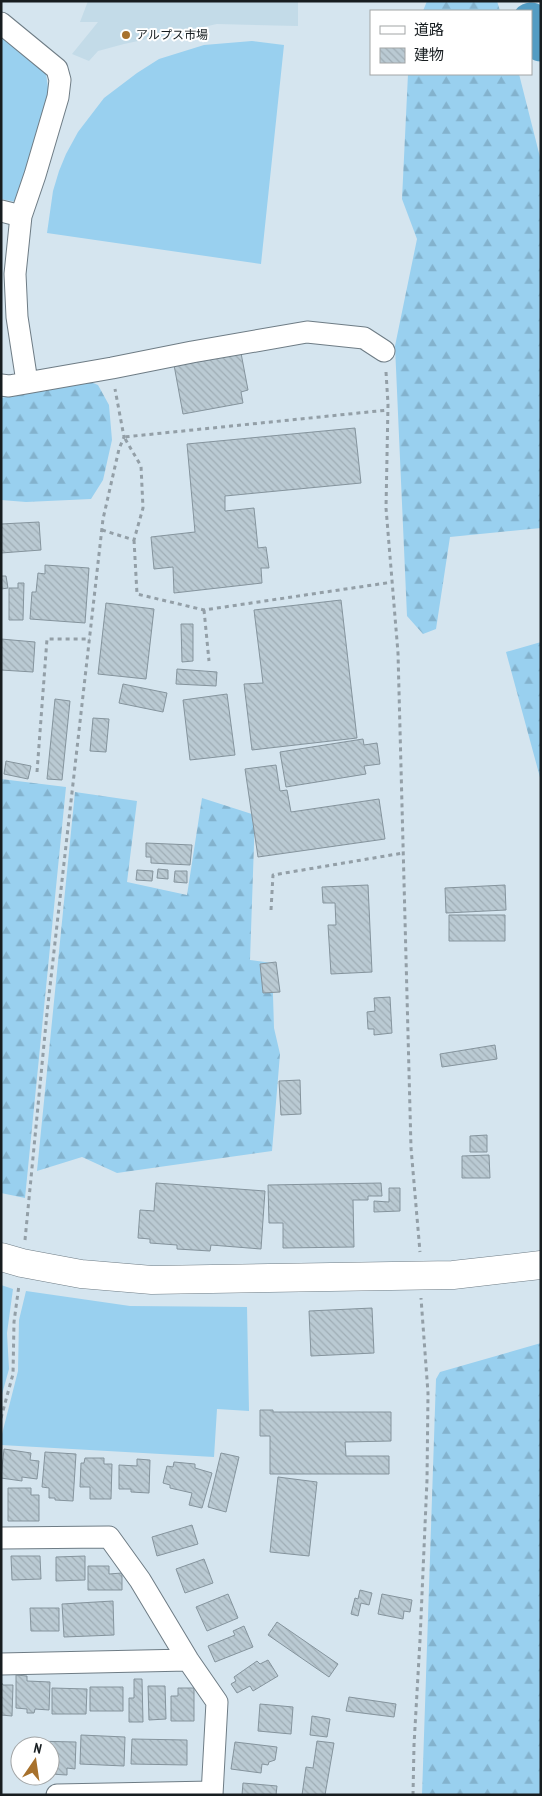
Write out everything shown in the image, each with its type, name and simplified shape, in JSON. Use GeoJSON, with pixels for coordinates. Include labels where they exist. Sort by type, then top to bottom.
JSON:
{"type":"FeatureCollection","features":[{"type":"Feature","properties":{"kind":"street"},"geometry":{"type":"LineString","coordinates":[[1,23],[57,69],[60,80],[58,97],[35,176],[11,214],[17,317],[26,382]]}},
{"type":"Feature","properties":{"kind":"street"},"geometry":{"type":"LineString","coordinates":[[1,385],[112,368],[307,332],[364,338],[384,352]]}},
{"type":"Feature","properties":{"kind":"street"},"geometry":{"type":"LineString","coordinates":[[11,1260],[81,1274],[152,1280],[453,1275],[541,1265]]}},
{"type":"Feature","properties":{"kind":"street"},"geometry":{"type":"LineString","coordinates":[[1,1538],[109,1537],[140,1580],[188,1660],[217,1702],[212,1793],[57,1795]]}},
{"type":"Feature","properties":{"kind":"street"},"geometry":{"type":"LineString","coordinates":[[1,1664],[188,1660]]}},
{"type":"Feature","properties":{"kind":"path"},"geometry":{"type":"LineString","coordinates":[[384,352],[388,410],[386,508],[398,653],[411,1148],[428,1393],[427,1480],[413,1795]]}},
{"type":"Feature","properties":{"kind":"path"},"geometry":{"type":"LineString","coordinates":[[112,368],[124,437],[141,466],[144,508],[134,540],[137,594],[204,610],[393,582]]}},
{"type":"Feature","properties":{"kind":"path"},"geometry":{"type":"LineString","coordinates":[[124,437],[388,410]]}},
{"type":"Feature","properties":{"kind":"path"},"geometry":{"type":"LineString","coordinates":[[1,1418],[13,1374],[14,1322],[11,1260],[25,1244],[47,1013],[103,519],[119,449],[124,437]]}},
{"type":"Feature","properties":{"kind":"path"},"geometry":{"type":"LineString","coordinates":[[102,530],[134,540]]}},
{"type":"Feature","properties":{"kind":"path"},"geometry":{"type":"LineString","coordinates":[[204,610],[209,662]]}},
{"type":"Feature","properties":{"kind":"path"},"geometry":{"type":"LineString","coordinates":[[37,772],[47,639],[90,639]]}},
{"type":"Feature","properties":{"kind":"path"},"geometry":{"type":"LineString","coordinates":[[271,910],[273,875],[403,853]]}},
{"type":"Feature","properties":{"kind":"shaded area","name":"アルプス市場"},"geometry":{"type":"Polygon","coordinates":[[[88,1],[298,1],[298,26],[217,24],[98,51],[89,61],[72,54],[98,22],[80,22],[88,1]]]}},
{"type":"Feature","properties":{"kind":"green space"},"geometry":{"type":"Polygon","coordinates":[[[427,1],[497,1],[500,10],[423,10],[427,1]]]}},
{"type":"Feature","properties":{"kind":"green space"},"geometry":{"type":"Polygon","coordinates":[[[1,32],[36,61],[46,74],[49,94],[16,202],[1,199],[1,32]]]}},
{"type":"Feature","properties":{"kind":"green space"},"geometry":{"type":"Polygon","coordinates":[[[252,41],[284,45],[261,264],[47,233],[53,191],[66,154],[78,132],[104,98],[159,59],[204,45],[252,41]]]}},
{"type":"Feature","properties":{"kind":"green space"},"geometry":{"type":"Polygon","coordinates":[[[408,75],[519,75],[541,161],[541,528],[450,537],[436,629],[423,634],[407,616],[395,346],[417,239],[402,199],[408,75]]]}},
{"type":"Feature","properties":{"kind":"green space"},"geometry":{"type":"Polygon","coordinates":[[[86,380],[98,385],[109,405],[112,440],[103,480],[91,499],[26,502],[1,500],[1,398],[86,380]]]}},
{"type":"Feature","properties":{"kind":"green space"},"geometry":{"type":"Polygon","coordinates":[[[541,642],[541,781],[506,652],[541,642]]]}},
{"type":"Feature","properties":{"kind":"green space"},"geometry":{"type":"Polygon","coordinates":[[[1,779],[66,787],[25,1198],[1,1193],[1,779]]]}},
{"type":"Feature","properties":{"kind":"green space"},"geometry":{"type":"Polygon","coordinates":[[[75,792],[137,801],[127,882],[187,895],[202,798],[255,815],[250,960],[272,963],[274,1028],[280,1054],[272,1151],[117,1173],[82,1157],[37,1171],[75,792]]]}},
{"type":"Feature","properties":{"kind":"green space"},"geometry":{"type":"Polygon","coordinates":[[[1,1285],[13,1289],[7,1333],[9,1369],[1,1398],[1,1285]]]}},
{"type":"Feature","properties":{"kind":"green space"},"geometry":{"type":"Polygon","coordinates":[[[26,1291],[130,1306],[247,1307],[249,1411],[217,1409],[214,1457],[1,1445],[1,1438],[18,1371],[19,1320],[26,1291]]]}},
{"type":"Feature","properties":{"kind":"green space"},"geometry":{"type":"Polygon","coordinates":[[[541,1343],[541,1795],[422,1795],[436,1379],[440,1372],[541,1343]]]}},
{"type":"Feature","properties":{"kind":"building"},"geometry":{"type":"Polygon","coordinates":[[[241,353],[248,390],[241,392],[243,403],[183,414],[174,365],[241,353]]]}},
{"type":"Feature","properties":{"kind":"building"},"geometry":{"type":"Polygon","coordinates":[[[355,428],[361,483],[225,496],[225,511],[254,508],[258,548],[266,547],[269,568],[261,568],[262,583],[174,593],[173,567],[154,569],[151,537],[195,532],[187,444],[355,428]]]}},
{"type":"Feature","properties":{"kind":"building"},"geometry":{"type":"Polygon","coordinates":[[[39,522],[41,550],[1,553],[1,524],[39,522]]]}},
{"type":"Feature","properties":{"kind":"building"},"geometry":{"type":"Polygon","coordinates":[[[45,565],[89,568],[85,623],[30,619],[32,592],[36,592],[38,573],[45,574],[45,565]]]}},
{"type":"Feature","properties":{"kind":"building"},"geometry":{"type":"Polygon","coordinates":[[[1,576],[6,576],[8,588],[1,589],[1,576]]]}},
{"type":"Feature","properties":{"kind":"building"},"geometry":{"type":"Polygon","coordinates":[[[18,583],[24,583],[23,620],[9,620],[9,588],[18,588],[18,583]]]}},
{"type":"Feature","properties":{"kind":"building"},"geometry":{"type":"Polygon","coordinates":[[[341,600],[357,738],[252,750],[244,684],[263,683],[254,610],[341,600]]]}},
{"type":"Feature","properties":{"kind":"building"},"geometry":{"type":"Polygon","coordinates":[[[106,603],[154,609],[146,679],[98,674],[106,603]]]}},
{"type":"Feature","properties":{"kind":"building"},"geometry":{"type":"Polygon","coordinates":[[[181,624],[193,624],[193,661],[182,662],[181,624]]]}},
{"type":"Feature","properties":{"kind":"building"},"geometry":{"type":"Polygon","coordinates":[[[1,639],[35,642],[33,672],[1,670],[1,639]]]}},
{"type":"Feature","properties":{"kind":"building"},"geometry":{"type":"Polygon","coordinates":[[[177,669],[217,672],[216,686],[176,684],[177,669]]]}},
{"type":"Feature","properties":{"kind":"building"},"geometry":{"type":"Polygon","coordinates":[[[123,684],[167,693],[163,712],[119,703],[123,684]]]}},
{"type":"Feature","properties":{"kind":"building"},"geometry":{"type":"Polygon","coordinates":[[[227,694],[235,755],[190,760],[183,700],[227,694]]]}},
{"type":"Feature","properties":{"kind":"building"},"geometry":{"type":"Polygon","coordinates":[[[55,699],[70,701],[62,780],[47,779],[55,699]]]}},
{"type":"Feature","properties":{"kind":"building"},"geometry":{"type":"Polygon","coordinates":[[[93,718],[109,719],[106,752],[90,751],[93,718]]]}},
{"type":"Feature","properties":{"kind":"building"},"geometry":{"type":"Polygon","coordinates":[[[363,739],[364,745],[377,743],[380,764],[364,766],[366,774],[286,787],[280,752],[363,739]]]}},
{"type":"Feature","properties":{"kind":"building"},"geometry":{"type":"Polygon","coordinates":[[[6,761],[31,766],[28,779],[4,774],[6,761]]]}},
{"type":"Feature","properties":{"kind":"building"},"geometry":{"type":"Polygon","coordinates":[[[276,765],[280,791],[287,790],[291,812],[379,799],[385,839],[258,857],[245,769],[276,765]]]}},
{"type":"Feature","properties":{"kind":"building"},"geometry":{"type":"Polygon","coordinates":[[[146,843],[192,845],[190,865],[151,863],[151,857],[146,857],[146,843]]]}},
{"type":"Feature","properties":{"kind":"building"},"geometry":{"type":"Polygon","coordinates":[[[158,869],[168,870],[168,879],[157,878],[158,869]]]}},
{"type":"Feature","properties":{"kind":"building"},"geometry":{"type":"Polygon","coordinates":[[[137,870],[153,871],[152,881],[136,880],[137,870]]]}},
{"type":"Feature","properties":{"kind":"building"},"geometry":{"type":"Polygon","coordinates":[[[175,871],[187,871],[187,883],[174,882],[175,871]]]}},
{"type":"Feature","properties":{"kind":"building"},"geometry":{"type":"Polygon","coordinates":[[[368,885],[372,972],[331,974],[328,925],[336,925],[335,903],[323,903],[322,887],[368,885]]]}},
{"type":"Feature","properties":{"kind":"building"},"geometry":{"type":"Polygon","coordinates":[[[505,885],[506,910],[446,913],[445,888],[505,885]]]}},
{"type":"Feature","properties":{"kind":"building"},"geometry":{"type":"Polygon","coordinates":[[[449,915],[505,915],[505,941],[449,941],[449,915]]]}},
{"type":"Feature","properties":{"kind":"building"},"geometry":{"type":"Polygon","coordinates":[[[276,962],[280,992],[263,993],[260,964],[276,962]]]}},
{"type":"Feature","properties":{"kind":"building"},"geometry":{"type":"Polygon","coordinates":[[[390,997],[392,1033],[374,1035],[374,1029],[368,1029],[367,1012],[375,1011],[374,998],[390,997]]]}},
{"type":"Feature","properties":{"kind":"building"},"geometry":{"type":"Polygon","coordinates":[[[495,1045],[497,1059],[442,1067],[440,1054],[495,1045]]]}},
{"type":"Feature","properties":{"kind":"building"},"geometry":{"type":"Polygon","coordinates":[[[300,1080],[301,1114],[281,1115],[279,1081],[300,1080]]]}},
{"type":"Feature","properties":{"kind":"building"},"geometry":{"type":"Polygon","coordinates":[[[487,1135],[487,1152],[470,1152],[470,1136],[487,1135]]]}},
{"type":"Feature","properties":{"kind":"building"},"geometry":{"type":"Polygon","coordinates":[[[489,1155],[490,1178],[462,1178],[462,1156],[489,1155]]]}},
{"type":"Feature","properties":{"kind":"building"},"geometry":{"type":"Polygon","coordinates":[[[156,1183],[265,1191],[261,1249],[211,1245],[210,1251],[177,1249],[177,1245],[150,1243],[150,1239],[138,1238],[140,1210],[154,1211],[156,1183]]]}},
{"type":"Feature","properties":{"kind":"building"},"geometry":{"type":"Polygon","coordinates":[[[381,1183],[382,1196],[368,1196],[368,1200],[353,1200],[354,1247],[283,1248],[283,1223],[269,1223],[268,1185],[381,1183]]]}},
{"type":"Feature","properties":{"kind":"building"},"geometry":{"type":"Polygon","coordinates":[[[389,1188],[400,1188],[400,1211],[374,1212],[374,1201],[389,1202],[389,1188]]]}},
{"type":"Feature","properties":{"kind":"building"},"geometry":{"type":"Polygon","coordinates":[[[372,1308],[374,1353],[311,1356],[309,1311],[372,1308]]]}},
{"type":"Feature","properties":{"kind":"building"},"geometry":{"type":"Polygon","coordinates":[[[260,1410],[273,1410],[273,1412],[391,1412],[391,1441],[345,1442],[346,1456],[389,1456],[389,1474],[270,1474],[270,1436],[260,1436],[260,1410]]]}},
{"type":"Feature","properties":{"kind":"building"},"geometry":{"type":"Polygon","coordinates":[[[4,1449],[31,1453],[30,1460],[39,1461],[37,1479],[22,1477],[22,1481],[1,1478],[4,1449]]]}},
{"type":"Feature","properties":{"kind":"building"},"geometry":{"type":"Polygon","coordinates":[[[45,1452],[76,1454],[73,1501],[49,1498],[49,1488],[42,1487],[45,1452]]]}},
{"type":"Feature","properties":{"kind":"building"},"geometry":{"type":"Polygon","coordinates":[[[221,1453],[239,1457],[226,1512],[208,1507],[221,1453]]]}},
{"type":"Feature","properties":{"kind":"building"},"geometry":{"type":"Polygon","coordinates":[[[85,1458],[104,1458],[104,1464],[112,1464],[111,1499],[90,1499],[90,1487],[80,1487],[81,1463],[84,1463],[85,1458]]]}},
{"type":"Feature","properties":{"kind":"building"},"geometry":{"type":"Polygon","coordinates":[[[137,1459],[150,1460],[149,1493],[131,1492],[131,1489],[119,1489],[119,1465],[137,1466],[137,1459]]]}},
{"type":"Feature","properties":{"kind":"building"},"geometry":{"type":"Polygon","coordinates":[[[174,1462],[195,1464],[195,1468],[212,1473],[202,1508],[189,1505],[192,1493],[170,1488],[170,1485],[163,1483],[167,1466],[173,1467],[174,1462]]]}},
{"type":"Feature","properties":{"kind":"building"},"geometry":{"type":"Polygon","coordinates":[[[278,1477],[317,1482],[309,1556],[270,1552],[278,1477]]]}},
{"type":"Feature","properties":{"kind":"building"},"geometry":{"type":"Polygon","coordinates":[[[8,1488],[31,1488],[31,1495],[39,1495],[39,1521],[8,1521],[8,1488]]]}},
{"type":"Feature","properties":{"kind":"building"},"geometry":{"type":"Polygon","coordinates":[[[192,1525],[198,1544],[157,1556],[152,1537],[192,1525]]]}},
{"type":"Feature","properties":{"kind":"building"},"geometry":{"type":"Polygon","coordinates":[[[11,1556],[40,1556],[41,1579],[12,1580],[11,1556]]]}},
{"type":"Feature","properties":{"kind":"building"},"geometry":{"type":"Polygon","coordinates":[[[85,1556],[85,1580],[56,1581],[56,1557],[85,1556]]]}},
{"type":"Feature","properties":{"kind":"building"},"geometry":{"type":"Polygon","coordinates":[[[204,1559],[213,1583],[185,1593],[176,1569],[204,1559]]]}},
{"type":"Feature","properties":{"kind":"building"},"geometry":{"type":"Polygon","coordinates":[[[88,1566],[109,1566],[109,1574],[122,1573],[122,1590],[88,1590],[88,1566]]]}},
{"type":"Feature","properties":{"kind":"building"},"geometry":{"type":"Polygon","coordinates":[[[360,1590],[372,1593],[369,1605],[361,1603],[358,1616],[351,1614],[355,1598],[358,1599],[360,1590]]]}},
{"type":"Feature","properties":{"kind":"building"},"geometry":{"type":"Polygon","coordinates":[[[228,1594],[238,1618],[207,1631],[196,1607],[228,1594]]]}},
{"type":"Feature","properties":{"kind":"building"},"geometry":{"type":"Polygon","coordinates":[[[382,1594],[412,1600],[410,1612],[404,1611],[403,1619],[378,1614],[382,1594]]]}},
{"type":"Feature","properties":{"kind":"building"},"geometry":{"type":"Polygon","coordinates":[[[113,1601],[114,1635],[64,1637],[62,1604],[113,1601]]]}},
{"type":"Feature","properties":{"kind":"building"},"geometry":{"type":"Polygon","coordinates":[[[30,1608],[59,1608],[59,1631],[31,1631],[30,1608]]]}},
{"type":"Feature","properties":{"kind":"building"},"geometry":{"type":"Polygon","coordinates":[[[277,1622],[338,1664],[329,1677],[268,1635],[277,1622]]]}},
{"type":"Feature","properties":{"kind":"building"},"geometry":{"type":"Polygon","coordinates":[[[244,1626],[253,1647],[215,1662],[208,1646],[235,1635],[233,1631],[244,1626]]]}},
{"type":"Feature","properties":{"kind":"building"},"geometry":{"type":"Polygon","coordinates":[[[268,1660],[278,1676],[253,1691],[250,1686],[237,1693],[231,1684],[236,1681],[234,1677],[257,1661],[260,1664],[268,1660]]]}},
{"type":"Feature","properties":{"kind":"building"},"geometry":{"type":"Polygon","coordinates":[[[16,1675],[27,1676],[27,1681],[50,1682],[49,1710],[35,1709],[34,1713],[27,1713],[27,1709],[16,1708],[16,1675]]]}},
{"type":"Feature","properties":{"kind":"building"},"geometry":{"type":"Polygon","coordinates":[[[134,1679],[142,1679],[143,1722],[129,1722],[129,1698],[134,1698],[134,1679]]]}},
{"type":"Feature","properties":{"kind":"building"},"geometry":{"type":"Polygon","coordinates":[[[1,1682],[3,1685],[13,1685],[12,1716],[1,1715],[1,1682]]]}},
{"type":"Feature","properties":{"kind":"building"},"geometry":{"type":"Polygon","coordinates":[[[148,1686],[165,1686],[166,1719],[149,1720],[148,1686]]]}},
{"type":"Feature","properties":{"kind":"building"},"geometry":{"type":"Polygon","coordinates":[[[90,1687],[123,1687],[123,1711],[90,1711],[90,1687]]]}},
{"type":"Feature","properties":{"kind":"building"},"geometry":{"type":"Polygon","coordinates":[[[52,1688],[87,1689],[86,1714],[52,1714],[52,1688]]]}},
{"type":"Feature","properties":{"kind":"building"},"geometry":{"type":"Polygon","coordinates":[[[178,1688],[194,1688],[194,1721],[171,1721],[171,1696],[178,1696],[178,1688]]]}},
{"type":"Feature","properties":{"kind":"building"},"geometry":{"type":"Polygon","coordinates":[[[349,1697],[396,1704],[394,1717],[346,1711],[349,1697]]]}},
{"type":"Feature","properties":{"kind":"building"},"geometry":{"type":"Polygon","coordinates":[[[260,1704],[293,1707],[291,1734],[258,1731],[260,1704]]]}},
{"type":"Feature","properties":{"kind":"building"},"geometry":{"type":"Polygon","coordinates":[[[312,1716],[330,1719],[327,1737],[310,1735],[312,1716]]]}},
{"type":"Feature","properties":{"kind":"building"},"geometry":{"type":"Polygon","coordinates":[[[81,1735],[125,1737],[124,1766],[80,1764],[81,1735]]]}},
{"type":"Feature","properties":{"kind":"building"},"geometry":{"type":"Polygon","coordinates":[[[132,1739],[187,1740],[187,1765],[131,1764],[132,1739]]]}},
{"type":"Feature","properties":{"kind":"building"},"geometry":{"type":"Polygon","coordinates":[[[317,1741],[334,1743],[325,1795],[302,1795],[306,1767],[313,1768],[317,1741]]]}},
{"type":"Feature","properties":{"kind":"building"},"geometry":{"type":"Polygon","coordinates":[[[60,1742],[76,1742],[75,1769],[67,1768],[67,1775],[60,1775],[60,1742]]]}},
{"type":"Feature","properties":{"kind":"building"},"geometry":{"type":"Polygon","coordinates":[[[235,1742],[277,1747],[275,1760],[269,1762],[268,1765],[262,1764],[261,1773],[231,1769],[235,1742]]]}},
{"type":"Feature","properties":{"kind":"building"},"geometry":{"type":"Polygon","coordinates":[[[243,1783],[277,1786],[276,1795],[242,1795],[243,1783]]]}},
{"type":"Feature","properties":{"kind":"waterway"},"geometry":{"type":"LineString","coordinates":[[532,24],[541,42]]}},
{"type":"Feature","properties":{"kind":"place","name":"アルプス市場"},"geometry":{"type":"Point","coordinates":[126,35]}}]}
